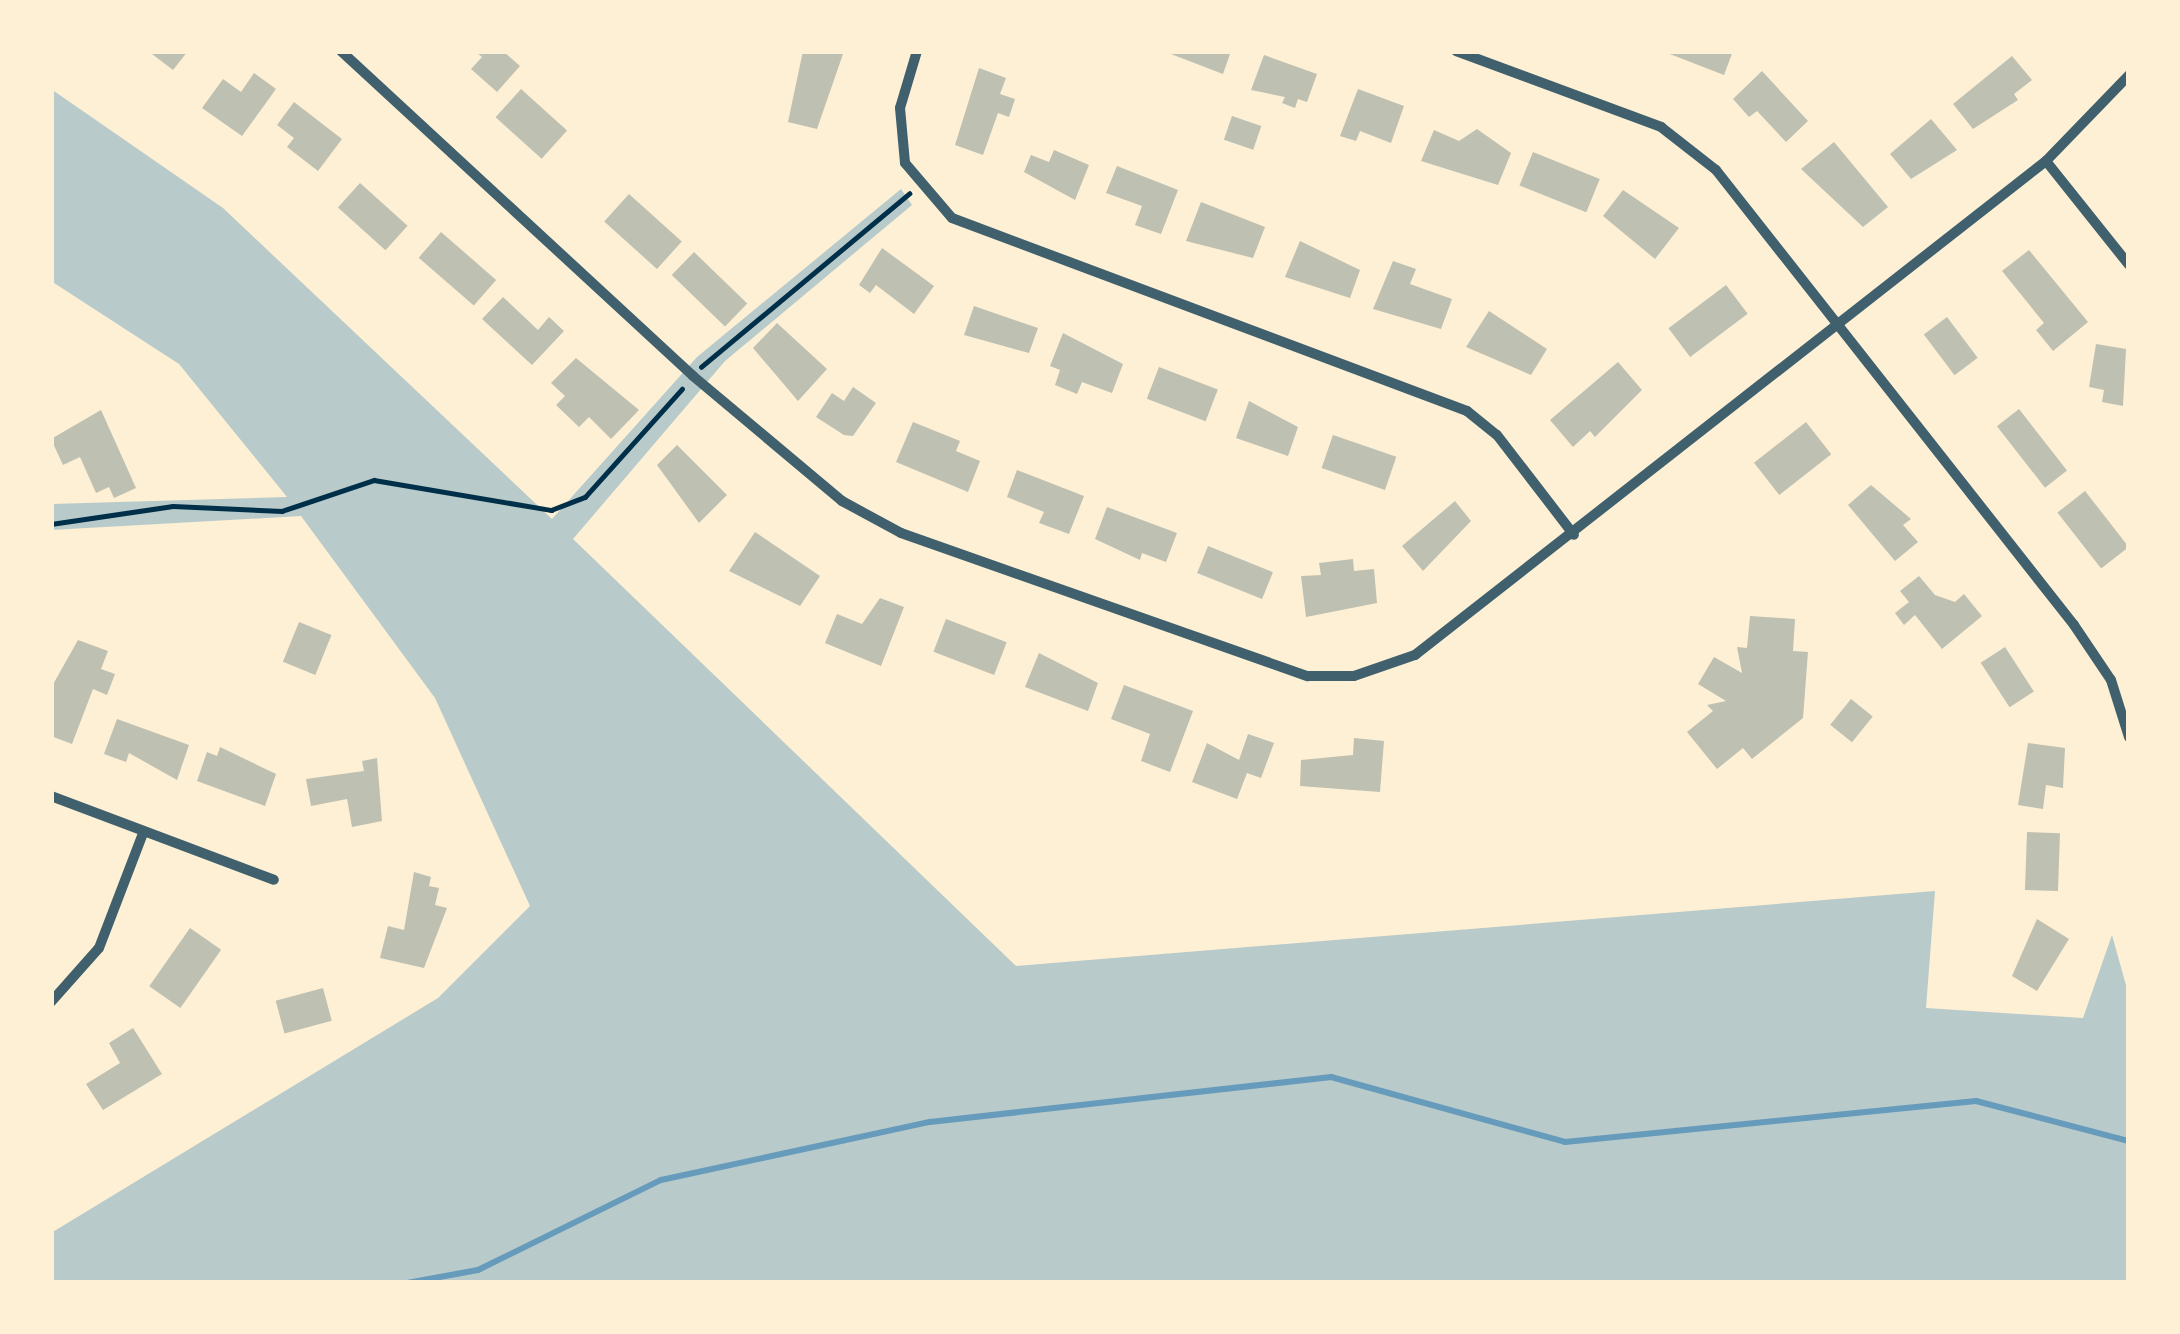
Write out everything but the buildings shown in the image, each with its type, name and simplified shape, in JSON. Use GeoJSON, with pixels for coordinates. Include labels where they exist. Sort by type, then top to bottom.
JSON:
{"type":"FeatureCollection","features":[{"type":"Feature","properties":{"kind":"street"},"geometry":{"type":"LineString","coordinates":[[341,51],[693,376],[842,501],[901,533],[1308,676],[1354,676],[1415,655],[2046,161],[2129,75]]}},
{"type":"Feature","properties":{"kind":"street"},"geometry":{"type":"LineString","coordinates":[[917,51],[900,108],[905,163],[918,186],[977,230],[1467,411],[1497,435],[1574,535]]}},
{"type":"Feature","properties":{"kind":"street"},"geometry":{"type":"LineString","coordinates":[[1456,51],[1676,136],[1716,170],[2074,626],[2111,680],[2129,737]]}},
{"type":"Feature","properties":{"kind":"street"},"geometry":{"type":"LineString","coordinates":[[2046,161],[2129,265]]}},
{"type":"Feature","properties":{"kind":"street"},"geometry":{"type":"LineString","coordinates":[[51,796],[274,880]]}},
{"type":"Feature","properties":{"kind":"street"},"geometry":{"type":"LineString","coordinates":[[51,1002],[99,948],[144,831]]}},
{"type":"Feature","properties":{"kind":"path"},"geometry":{"type":"LineString","coordinates":[[51,524],[172,506],[282,511],[374,480],[550,510],[585,497],[693,376],[918,186]]}},
{"type":"Feature","properties":{"kind":"shaded area"},"geometry":{"type":"Polygon","coordinates":[[[51,89],[223,208],[552,519],[697,357],[901,189],[912,205],[725,361],[573,539],[1016,966],[1935,891],[1926,1008],[2083,1018],[2112,935],[2129,996],[2129,1283],[51,1283],[51,1233],[438,998],[530,906],[435,698],[301,516],[51,530],[51,504],[287,497],[179,364],[51,281],[51,89]]]}},
{"type":"Feature","properties":{"kind":"waterway"},"geometry":{"type":"LineString","coordinates":[[407,1283],[478,1270],[661,1180],[930,1122],[1331,1077],[1565,1142],[1976,1101],[2129,1141]]}}]}
